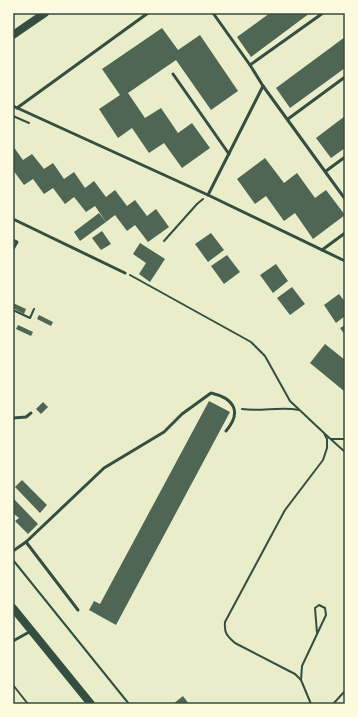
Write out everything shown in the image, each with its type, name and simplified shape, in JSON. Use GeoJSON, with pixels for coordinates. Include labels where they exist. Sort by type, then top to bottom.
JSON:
{"type":"FeatureCollection","features":[{"type":"Feature","properties":{"kind":"main road"},"geometry":{"type":"LineString","coordinates":[[13,35],[45,13]]}},
{"type":"Feature","properties":{"kind":"main road"},"geometry":{"type":"LineString","coordinates":[[13,608],[91,704]]}},
{"type":"Feature","properties":{"kind":"lane"},"geometry":{"type":"LineString","coordinates":[[17,108],[148,13]]}},
{"type":"Feature","properties":{"kind":"lane"},"geometry":{"type":"LineString","coordinates":[[250,65],[323,13]]}},
{"type":"Feature","properties":{"kind":"lane"},"geometry":{"type":"LineString","coordinates":[[215,14],[263,86],[345,199]]}},
{"type":"Feature","properties":{"kind":"lane"},"geometry":{"type":"LineString","coordinates":[[173,74],[229,154]]}},
{"type":"Feature","properties":{"kind":"lane"},"geometry":{"type":"LineString","coordinates":[[288,119],[345,77]]}},
{"type":"Feature","properties":{"kind":"lane"},"geometry":{"type":"LineString","coordinates":[[208,195],[263,86]]}},
{"type":"Feature","properties":{"kind":"lane"},"geometry":{"type":"LineString","coordinates":[[13,106],[208,195],[345,261]]}},
{"type":"Feature","properties":{"kind":"lane"},"geometry":{"type":"LineString","coordinates":[[326,171],[345,157]]}},
{"type":"Feature","properties":{"kind":"lane"},"geometry":{"type":"LineString","coordinates":[[13,220],[125,272]]}},
{"type":"Feature","properties":{"kind":"lane"},"geometry":{"type":"LineString","coordinates":[[322,250],[345,233]]}},
{"type":"Feature","properties":{"kind":"lane"},"geometry":{"type":"LineString","coordinates":[[13,240],[16,242],[13,249]]}},
{"type":"Feature","properties":{"kind":"lane"},"geometry":{"type":"LineString","coordinates":[[13,552],[26,542],[104,468],[164,432],[182,414],[211,393],[221,395],[231,402],[234,407],[235,414],[231,425],[226,431]]}},
{"type":"Feature","properties":{"kind":"lane"},"geometry":{"type":"LineString","coordinates":[[13,418],[26,417],[31,413]]}},
{"type":"Feature","properties":{"kind":"lane"},"geometry":{"type":"LineString","coordinates":[[26,542],[78,610]]}},
{"type":"Feature","properties":{"kind":"lane"},"geometry":{"type":"LineString","coordinates":[[13,641],[31,631]]}},
{"type":"Feature","properties":{"kind":"path"},"geometry":{"type":"LineString","coordinates":[[13,116],[29,123]]}},
{"type":"Feature","properties":{"kind":"path"},"geometry":{"type":"LineString","coordinates":[[164,241],[197,204],[208,195]]}},
{"type":"Feature","properties":{"kind":"path"},"geometry":{"type":"LineString","coordinates":[[125,272],[251,342],[265,356],[290,401],[345,452]]}},
{"type":"Feature","properties":{"kind":"path"},"geometry":{"type":"LineString","coordinates":[[13,310],[30,318],[34,309]]}},
{"type":"Feature","properties":{"kind":"path"},"geometry":{"type":"LineString","coordinates":[[234,407],[244,410],[288,408],[300,410]]}},
{"type":"Feature","properties":{"kind":"path"},"geometry":{"type":"LineString","coordinates":[[311,704],[301,680],[295,674],[235,643],[227,636],[224,629],[225,622],[285,510],[323,460],[327,448],[327,439],[324,433]]}},
{"type":"Feature","properties":{"kind":"path"},"geometry":{"type":"LineString","coordinates":[[331,439],[345,439]]}},
{"type":"Feature","properties":{"kind":"path"},"geometry":{"type":"LineString","coordinates":[[13,560],[129,704]]}},
{"type":"Feature","properties":{"kind":"path"},"geometry":{"type":"LineString","coordinates":[[301,680],[302,666],[326,615],[325,608],[319,605],[314,608],[317,633]]}},
{"type":"Feature","properties":{"kind":"path"},"geometry":{"type":"LineString","coordinates":[[13,685],[28,704]]}},
{"type":"Feature","properties":{"kind":"path"},"geometry":{"type":"LineString","coordinates":[[333,704],[345,691]]}},
{"type":"Feature","properties":{"kind":"building"},"geometry":{"type":"Polygon","coordinates":[[[270,13],[310,13],[251,57],[237,37],[270,13]]]}},
{"type":"Feature","properties":{"kind":"building"},"geometry":{"type":"Polygon","coordinates":[[[162,28],[178,50],[200,35],[238,91],[211,110],[176,60],[128,93],[145,118],[161,108],[178,133],[192,123],[210,148],[182,168],[164,143],[149,153],[132,128],[118,138],[99,109],[120,95],[102,69],[162,28]]]}},
{"type":"Feature","properties":{"kind":"building"},"geometry":{"type":"Polygon","coordinates":[[[345,37],[345,68],[290,108],[276,88],[345,37]]]}},
{"type":"Feature","properties":{"kind":"building"},"geometry":{"type":"Polygon","coordinates":[[[345,116],[345,148],[331,158],[316,138],[345,116]]]}},
{"type":"Feature","properties":{"kind":"building"},"geometry":{"type":"Polygon","coordinates":[[[13,146],[23,160],[32,154],[44,169],[53,163],[64,179],[74,172],[85,188],[94,181],[106,197],[115,190],[127,206],[135,200],[147,216],[156,209],[169,227],[148,242],[135,225],[127,231],[115,215],[106,222],[95,206],[86,212],[74,197],[65,204],[53,188],[44,194],[33,179],[24,185],[13,170],[13,146]]]}},
{"type":"Feature","properties":{"kind":"building"},"geometry":{"type":"Polygon","coordinates":[[[265,158],[284,183],[297,173],[315,198],[326,190],[345,215],[313,239],[295,213],[284,221],[266,196],[255,204],[237,179],[265,158]]]}},
{"type":"Feature","properties":{"kind":"building"},"geometry":{"type":"Polygon","coordinates":[[[99,213],[106,222],[80,241],[74,232],[99,213]]]}},
{"type":"Feature","properties":{"kind":"building"},"geometry":{"type":"Polygon","coordinates":[[[102,231],[111,244],[101,250],[92,238],[102,231]]]}},
{"type":"Feature","properties":{"kind":"building"},"geometry":{"type":"Polygon","coordinates":[[[211,233],[224,250],[208,262],[195,244],[211,233]]]}},
{"type":"Feature","properties":{"kind":"building"},"geometry":{"type":"Polygon","coordinates":[[[140,243],[165,259],[150,282],[139,274],[146,263],[133,254],[140,243]]]}},
{"type":"Feature","properties":{"kind":"building"},"geometry":{"type":"Polygon","coordinates":[[[227,255],[240,272],[224,284],[211,266],[227,255]]]}},
{"type":"Feature","properties":{"kind":"building"},"geometry":{"type":"Polygon","coordinates":[[[276,264],[288,281],[273,293],[260,275],[276,264]]]}},
{"type":"Feature","properties":{"kind":"building"},"geometry":{"type":"Polygon","coordinates":[[[292,287],[305,304],[290,315],[277,298],[292,287]]]}},
{"type":"Feature","properties":{"kind":"building"},"geometry":{"type":"Polygon","coordinates":[[[339,294],[345,302],[345,316],[336,323],[324,305],[339,294]]]}},
{"type":"Feature","properties":{"kind":"building"},"geometry":{"type":"Polygon","coordinates":[[[13,303],[26,309],[24,314],[13,308],[13,303]]]}},
{"type":"Feature","properties":{"kind":"building"},"geometry":{"type":"Polygon","coordinates":[[[39,315],[53,322],[51,326],[37,319],[39,315]]]}},
{"type":"Feature","properties":{"kind":"building"},"geometry":{"type":"Polygon","coordinates":[[[18,325],[33,332],[31,336],[16,329],[18,325]]]}},
{"type":"Feature","properties":{"kind":"building"},"geometry":{"type":"Polygon","coordinates":[[[345,325],[345,335],[340,328],[345,325]]]}},
{"type":"Feature","properties":{"kind":"building"},"geometry":{"type":"Polygon","coordinates":[[[325,344],[345,360],[344,391],[310,363],[325,344]]]}},
{"type":"Feature","properties":{"kind":"building"},"geometry":{"type":"Polygon","coordinates":[[[209,401],[230,412],[116,625],[89,610],[94,601],[100,604],[209,401]]]}},
{"type":"Feature","properties":{"kind":"building"},"geometry":{"type":"Polygon","coordinates":[[[43,402],[48,407],[41,414],[36,409],[43,402]]]}},
{"type":"Feature","properties":{"kind":"building"},"geometry":{"type":"Polygon","coordinates":[[[22,480],[47,505],[40,513],[15,487],[22,480]]]}},
{"type":"Feature","properties":{"kind":"building"},"geometry":{"type":"Polygon","coordinates":[[[13,498],[38,524],[28,534],[15,521],[19,518],[13,513],[13,498]]]}},
{"type":"Feature","properties":{"kind":"building"},"geometry":{"type":"Polygon","coordinates":[[[183,696],[189,704],[173,704],[183,696]]]}}]}
